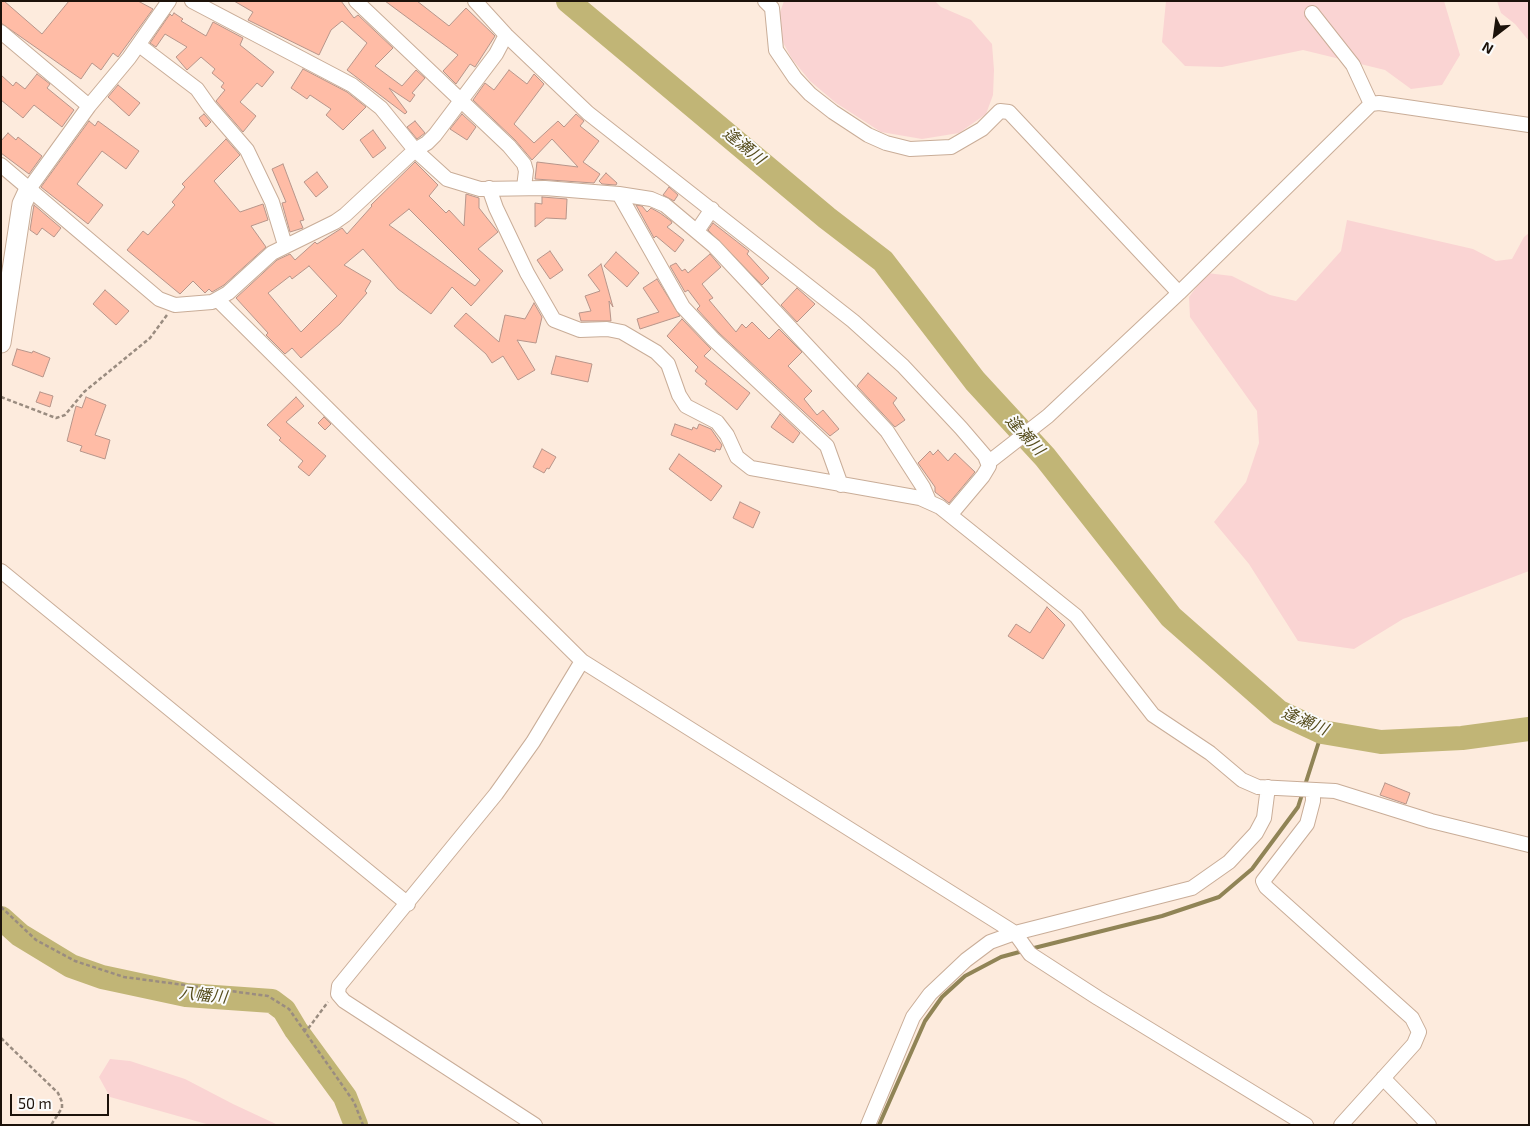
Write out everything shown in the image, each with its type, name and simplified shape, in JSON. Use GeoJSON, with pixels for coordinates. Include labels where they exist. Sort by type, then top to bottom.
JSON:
{"type":"FeatureCollection","features":[{"type":"Feature","properties":{"kind":"street"},"geometry":{"type":"LineString","coordinates":[[2,339],[22,204],[29,189],[88,106],[139,44],[169,1]]}},
{"type":"Feature","properties":{"kind":"street"},"geometry":{"type":"LineString","coordinates":[[192,1],[352,85],[381,108],[414,150],[447,178],[475,188],[524,187],[619,194],[651,199],[665,205],[697,231],[887,431],[923,487],[929,501]]}},
{"type":"Feature","properties":{"kind":"street"},"geometry":{"type":"LineString","coordinates":[[356,1],[509,146],[522,161],[526,171],[524,187]]}},
{"type":"Feature","properties":{"kind":"street"},"geometry":{"type":"LineString","coordinates":[[475,1],[506,35],[588,113],[853,321],[904,366],[961,428],[993,459]]}},
{"type":"Feature","properties":{"kind":"street"},"geometry":{"type":"LineString","coordinates":[[765,1],[772,8],[776,50],[795,78],[810,94],[834,112],[868,135],[886,143],[910,149],[951,147],[982,129],[1000,111],[1009,112],[1179,293]]}},
{"type":"Feature","properties":{"kind":"street"},"geometry":{"type":"LineString","coordinates":[[1312,14],[1353,65],[1370,104]]}},
{"type":"Feature","properties":{"kind":"street"},"geometry":{"type":"LineString","coordinates":[[1,32],[88,106]]}},
{"type":"Feature","properties":{"kind":"street"},"geometry":{"type":"LineString","coordinates":[[3,171],[29,189],[159,299],[171,304],[218,300],[285,245],[335,222],[345,215],[414,150],[435,135],[496,54],[506,35]]}},
{"type":"Feature","properties":{"kind":"street"},"geometry":{"type":"LineString","coordinates":[[139,44],[197,89],[247,150],[272,202],[285,245]]}},
{"type":"Feature","properties":{"kind":"street"},"geometry":{"type":"LineString","coordinates":[[951,514],[984,476],[993,459],[1037,426],[1179,293],[1370,104],[1379,102],[1529,125]]}},
{"type":"Feature","properties":{"kind":"street"},"geometry":{"type":"LineString","coordinates":[[489,188],[496,208],[527,273],[554,320],[580,330],[607,329],[622,332],[656,352],[668,364],[679,395],[686,406],[717,422],[727,435],[737,457],[746,465],[929,501],[951,514],[1076,616],[1153,715],[1210,753],[1242,780],[1268,788],[1335,791],[1431,821],[1529,845]]}},
{"type":"Feature","properties":{"kind":"street"},"geometry":{"type":"LineString","coordinates":[[619,194],[683,307],[713,339],[827,446],[841,485]]}},
{"type":"Feature","properties":{"kind":"street"},"geometry":{"type":"LineString","coordinates":[[697,231],[712,209]]}},
{"type":"Feature","properties":{"kind":"street"},"geometry":{"type":"LineString","coordinates":[[218,300],[582,661],[1018,938],[1030,954],[1306,1125]]}},
{"type":"Feature","properties":{"kind":"street"},"geometry":{"type":"LineString","coordinates":[[1,571],[408,904]]}},
{"type":"Feature","properties":{"kind":"street"},"geometry":{"type":"LineString","coordinates":[[535,1125],[344,1001],[338,994],[339,986],[408,904],[501,787],[533,742],[582,661]]}},
{"type":"Feature","properties":{"kind":"street"},"geometry":{"type":"LineString","coordinates":[[868,1125],[913,1017],[930,994],[966,960],[990,942],[1018,938],[1192,888],[1229,862],[1256,833],[1264,818],[1268,788]]}},
{"type":"Feature","properties":{"kind":"street"},"geometry":{"type":"LineString","coordinates":[[1310,789],[1313,801],[1308,824],[1263,881],[1266,887],[1418,1026],[1420,1036],[1341,1125]]}},
{"type":"Feature","properties":{"kind":"street"},"geometry":{"type":"LineString","coordinates":[[1383,1078],[1430,1125]]}},
{"type":"Feature","properties":{"kind":"path"},"geometry":{"type":"LineString","coordinates":[[1,397],[56,418],[65,415],[84,392],[150,338],[163,322],[171,304]]}},
{"type":"Feature","properties":{"kind":"path"},"geometry":{"type":"LineString","coordinates":[[1,907],[36,940],[75,961],[124,977],[268,996],[289,1009],[354,1102],[363,1125]]}},
{"type":"Feature","properties":{"kind":"path"},"geometry":{"type":"LineString","coordinates":[[303,1029],[307,1030],[334,995],[338,994]]}},
{"type":"Feature","properties":{"kind":"path"},"geometry":{"type":"LineString","coordinates":[[1,1038],[58,1093],[62,1102],[62,1108],[50,1125]]}},
{"type":"Feature","properties":{"kind":"shaded area"},"geometry":{"type":"Polygon","coordinates":[[[784,1],[935,1],[941,7],[971,20],[992,44],[993,95],[986,114],[959,133],[922,139],[881,132],[836,103],[810,81],[792,59],[780,37],[778,18],[784,1]]]}},
{"type":"Feature","properties":{"kind":"shaded area"},"geometry":{"type":"Polygon","coordinates":[[[1166,1],[1444,1],[1460,55],[1442,85],[1411,89],[1385,70],[1303,50],[1222,67],[1185,66],[1162,42],[1166,1]]]}},
{"type":"Feature","properties":{"kind":"shaded area"},"geometry":{"type":"Polygon","coordinates":[[[1497,1],[1529,1],[1529,41],[1515,24],[1501,13],[1497,1]]]}},
{"type":"Feature","properties":{"kind":"shaded area"},"geometry":{"type":"Polygon","coordinates":[[[1347,220],[1473,249],[1496,261],[1512,259],[1524,237],[1529,233],[1529,571],[1403,619],[1354,649],[1298,641],[1249,564],[1214,522],[1246,482],[1259,443],[1257,411],[1190,317],[1189,297],[1207,273],[1232,276],[1270,295],[1296,301],[1341,251],[1347,220]]]}},
{"type":"Feature","properties":{"kind":"shaded area"},"geometry":{"type":"Polygon","coordinates":[[[110,1059],[130,1061],[185,1079],[278,1125],[210,1125],[110,1097],[99,1077],[110,1059]]]}},
{"type":"Feature","properties":{"kind":"building"},"geometry":{"type":"Polygon","coordinates":[[[1,1],[4,1],[42,34],[69,1],[138,1],[153,9],[118,57],[113,53],[101,70],[92,63],[81,79],[1,23],[1,1]]]}},
{"type":"Feature","properties":{"kind":"building"},"geometry":{"type":"Polygon","coordinates":[[[234,1],[341,1],[354,18],[358,15],[393,48],[375,66],[402,86],[416,70],[425,78],[412,93],[415,95],[410,102],[389,88],[407,112],[405,114],[347,70],[367,43],[342,21],[331,30],[319,55],[248,20],[253,12],[234,1]]]}},
{"type":"Feature","properties":{"kind":"building"},"geometry":{"type":"Polygon","coordinates":[[[385,1],[417,1],[449,26],[466,8],[495,36],[475,67],[470,64],[456,84],[443,71],[458,55],[385,1]]]}},
{"type":"Feature","properties":{"kind":"building"},"geometry":{"type":"Polygon","coordinates":[[[174,13],[183,19],[181,21],[206,36],[213,22],[243,38],[240,45],[274,72],[262,87],[257,83],[240,102],[256,116],[243,132],[216,101],[225,90],[221,87],[224,83],[212,73],[215,69],[201,57],[187,70],[176,57],[187,47],[165,34],[156,47],[150,43],[170,14],[172,16],[174,13]]]}},
{"type":"Feature","properties":{"kind":"building"},"geometry":{"type":"Polygon","coordinates":[[[303,69],[347,92],[366,107],[343,130],[326,115],[331,109],[310,95],[307,99],[291,88],[303,69]]]}},
{"type":"Feature","properties":{"kind":"building"},"geometry":{"type":"Polygon","coordinates":[[[509,70],[527,84],[534,74],[544,84],[514,124],[534,143],[558,121],[564,127],[576,114],[584,121],[580,126],[599,141],[583,162],[600,174],[594,183],[535,179],[537,162],[578,167],[552,139],[532,160],[515,140],[473,100],[485,83],[494,90],[509,70]]]}},
{"type":"Feature","properties":{"kind":"building"},"geometry":{"type":"Polygon","coordinates":[[[37,74],[50,84],[47,88],[74,110],[62,127],[34,105],[23,118],[1,100],[1,75],[13,86],[16,82],[25,89],[37,74]]]}},
{"type":"Feature","properties":{"kind":"building"},"geometry":{"type":"Polygon","coordinates":[[[118,85],[140,103],[129,116],[108,97],[118,85]]]}},
{"type":"Feature","properties":{"kind":"building"},"geometry":{"type":"Polygon","coordinates":[[[204,114],[211,122],[206,127],[199,118],[204,114]]]}},
{"type":"Feature","properties":{"kind":"building"},"geometry":{"type":"Polygon","coordinates":[[[462,114],[476,127],[467,140],[450,129],[462,114]]]}},
{"type":"Feature","properties":{"kind":"building"},"geometry":{"type":"Polygon","coordinates":[[[89,121],[95,126],[98,121],[139,151],[126,169],[102,151],[77,184],[103,205],[88,224],[41,187],[89,121]]]}},
{"type":"Feature","properties":{"kind":"building"},"geometry":{"type":"Polygon","coordinates":[[[415,121],[425,133],[417,139],[407,127],[415,121]]]}},
{"type":"Feature","properties":{"kind":"building"},"geometry":{"type":"Polygon","coordinates":[[[373,130],[386,148],[373,158],[360,140],[373,130]]]}},
{"type":"Feature","properties":{"kind":"building"},"geometry":{"type":"Polygon","coordinates":[[[8,133],[16,140],[18,137],[42,156],[29,174],[1,153],[1,141],[8,133]]]}},
{"type":"Feature","properties":{"kind":"building"},"geometry":{"type":"Polygon","coordinates":[[[226,139],[240,155],[214,181],[240,212],[263,204],[268,220],[251,226],[266,247],[224,285],[212,292],[209,289],[205,293],[193,281],[180,294],[127,250],[143,231],[148,235],[175,205],[172,202],[185,187],[182,184],[226,139]]]}},
{"type":"Feature","properties":{"kind":"building"},"geometry":{"type":"Polygon","coordinates":[[[415,162],[438,185],[429,196],[446,213],[449,210],[464,226],[466,194],[479,198],[479,208],[498,232],[478,249],[503,271],[471,306],[452,287],[431,314],[398,289],[363,249],[344,265],[371,281],[365,291],[367,293],[340,324],[301,358],[292,348],[285,354],[266,335],[268,333],[236,298],[277,260],[290,254],[295,260],[315,242],[317,244],[342,228],[347,234],[371,205],[415,162]],[[409,209],[389,225],[475,286],[480,280],[409,209]],[[309,266],[292,279],[290,276],[268,293],[301,332],[337,296],[309,266]]]}},
{"type":"Feature","properties":{"kind":"building"},"geometry":{"type":"Polygon","coordinates":[[[283,164],[304,220],[300,221],[303,228],[290,232],[282,203],[286,202],[272,169],[283,164]]]}},
{"type":"Feature","properties":{"kind":"building"},"geometry":{"type":"Polygon","coordinates":[[[317,172],[328,187],[316,197],[304,182],[317,172]]]}},
{"type":"Feature","properties":{"kind":"building"},"geometry":{"type":"Polygon","coordinates":[[[606,173],[617,183],[616,185],[602,184],[599,181],[606,173]]]}},
{"type":"Feature","properties":{"kind":"building"},"geometry":{"type":"Polygon","coordinates":[[[669,187],[678,195],[674,201],[663,195],[669,187]]]}},
{"type":"Feature","properties":{"kind":"building"},"geometry":{"type":"Polygon","coordinates":[[[542,197],[567,199],[566,219],[546,218],[535,227],[535,203],[542,204],[542,197]]]}},
{"type":"Feature","properties":{"kind":"building"},"geometry":{"type":"Polygon","coordinates":[[[34,205],[61,228],[54,237],[42,228],[37,235],[30,230],[34,205]]]}},
{"type":"Feature","properties":{"kind":"building"},"geometry":{"type":"Polygon","coordinates":[[[636,205],[642,206],[647,212],[651,208],[671,221],[672,223],[667,227],[684,240],[675,252],[656,236],[654,238],[636,205]]]}},
{"type":"Feature","properties":{"kind":"building"},"geometry":{"type":"Polygon","coordinates":[[[713,223],[749,251],[747,254],[769,278],[762,285],[708,230],[713,223]]]}},
{"type":"Feature","properties":{"kind":"building"},"geometry":{"type":"Polygon","coordinates":[[[550,251],[563,270],[550,279],[537,260],[550,251]]]}},
{"type":"Feature","properties":{"kind":"building"},"geometry":{"type":"Polygon","coordinates":[[[616,252],[639,273],[627,287],[604,266],[616,252]]]}},
{"type":"Feature","properties":{"kind":"building"},"geometry":{"type":"Polygon","coordinates":[[[710,254],[721,267],[702,284],[713,298],[709,300],[736,332],[742,324],[746,328],[752,322],[769,339],[779,329],[802,352],[788,366],[812,391],[804,399],[817,415],[823,410],[839,429],[830,436],[719,333],[697,309],[700,306],[688,290],[685,292],[670,266],[676,263],[682,271],[685,269],[688,273],[710,254]]]}},
{"type":"Feature","properties":{"kind":"building"},"geometry":{"type":"Polygon","coordinates":[[[601,264],[613,307],[609,301],[611,321],[581,321],[579,313],[591,311],[585,296],[600,291],[588,275],[601,264]]]}},
{"type":"Feature","properties":{"kind":"building"},"geometry":{"type":"Polygon","coordinates":[[[657,279],[680,316],[640,329],[637,319],[659,312],[643,288],[657,279]]]}},
{"type":"Feature","properties":{"kind":"building"},"geometry":{"type":"Polygon","coordinates":[[[797,288],[815,304],[797,322],[781,305],[797,288]]]}},
{"type":"Feature","properties":{"kind":"building"},"geometry":{"type":"Polygon","coordinates":[[[105,290],[129,311],[116,325],[93,304],[105,290]]]}},
{"type":"Feature","properties":{"kind":"building"},"geometry":{"type":"Polygon","coordinates":[[[534,303],[542,317],[536,343],[517,340],[535,370],[518,380],[503,356],[492,363],[486,354],[454,326],[466,313],[499,342],[505,315],[525,319],[534,303]]]}},
{"type":"Feature","properties":{"kind":"building"},"geometry":{"type":"Polygon","coordinates":[[[682,319],[711,349],[704,356],[750,393],[737,410],[705,384],[707,381],[695,371],[698,367],[667,336],[682,319]]]}},
{"type":"Feature","properties":{"kind":"building"},"geometry":{"type":"Polygon","coordinates":[[[17,349],[32,353],[33,351],[50,358],[43,377],[12,365],[17,349]]]}},
{"type":"Feature","properties":{"kind":"building"},"geometry":{"type":"Polygon","coordinates":[[[556,356],[592,364],[588,382],[551,374],[556,356]]]}},
{"type":"Feature","properties":{"kind":"building"},"geometry":{"type":"Polygon","coordinates":[[[868,373],[897,398],[893,403],[905,420],[895,427],[857,386],[868,373]]]}},
{"type":"Feature","properties":{"kind":"building"},"geometry":{"type":"Polygon","coordinates":[[[40,392],[53,396],[50,407],[36,402],[40,392]]]}},
{"type":"Feature","properties":{"kind":"building"},"geometry":{"type":"Polygon","coordinates":[[[86,397],[106,405],[95,435],[110,440],[105,459],[80,451],[82,446],[67,441],[76,406],[82,408],[86,397]]]}},
{"type":"Feature","properties":{"kind":"building"},"geometry":{"type":"Polygon","coordinates":[[[296,397],[304,406],[286,422],[326,456],[309,476],[298,467],[303,461],[279,440],[281,438],[267,425],[296,397]]]}},
{"type":"Feature","properties":{"kind":"building"},"geometry":{"type":"Polygon","coordinates":[[[780,414],[800,433],[793,443],[771,427],[780,414]]]}},
{"type":"Feature","properties":{"kind":"building"},"geometry":{"type":"Polygon","coordinates":[[[324,417],[331,424],[325,430],[318,423],[324,417]]]}},
{"type":"Feature","properties":{"kind":"building"},"geometry":{"type":"Polygon","coordinates":[[[675,424],[692,430],[693,427],[697,429],[699,424],[711,429],[722,445],[720,450],[716,449],[715,452],[671,435],[675,424]]]}},
{"type":"Feature","properties":{"kind":"building"},"geometry":{"type":"Polygon","coordinates":[[[542,449],[556,457],[549,469],[547,468],[544,473],[533,467],[542,449]]]}},
{"type":"Feature","properties":{"kind":"building"},"geometry":{"type":"Polygon","coordinates":[[[938,450],[948,461],[955,453],[975,472],[949,503],[935,492],[935,487],[918,463],[930,451],[933,455],[938,450]]]}},
{"type":"Feature","properties":{"kind":"building"},"geometry":{"type":"Polygon","coordinates":[[[679,454],[722,486],[711,501],[669,469],[679,454]]]}},
{"type":"Feature","properties":{"kind":"building"},"geometry":{"type":"Polygon","coordinates":[[[740,502],[760,512],[753,528],[733,518],[740,502]]]}},
{"type":"Feature","properties":{"kind":"building"},"geometry":{"type":"Polygon","coordinates":[[[1047,607],[1065,625],[1043,659],[1008,636],[1016,624],[1030,633],[1047,607]]]}},
{"type":"Feature","properties":{"kind":"building"},"geometry":{"type":"Polygon","coordinates":[[[1385,783],[1410,793],[1406,804],[1380,795],[1385,783]]]}},
{"type":"Feature","properties":{"kind":"waterway","name":"逢瀬川"},"geometry":{"type":"LineString","coordinates":[[568,1],[827,218],[883,261],[975,381],[1045,457],[1171,617],[1279,712],[1322,732],[1381,742],[1462,738],[1529,729]]}},
{"type":"Feature","properties":{"kind":"waterway"},"geometry":{"type":"LineString","coordinates":[[1030,949],[1162,916],[1219,897],[1252,869],[1298,807],[1322,732]]}},
{"type":"Feature","properties":{"kind":"waterway","name":"八幡川"},"geometry":{"type":"LineString","coordinates":[[1,918],[20,935],[71,966],[102,977],[186,995],[272,1001],[284,1010],[296,1030],[345,1097],[356,1125]]}},
{"type":"Feature","properties":{"kind":"waterway"},"geometry":{"type":"LineString","coordinates":[[879,1125],[925,1021],[942,997],[965,976],[1001,957],[1023,951]]}}]}
